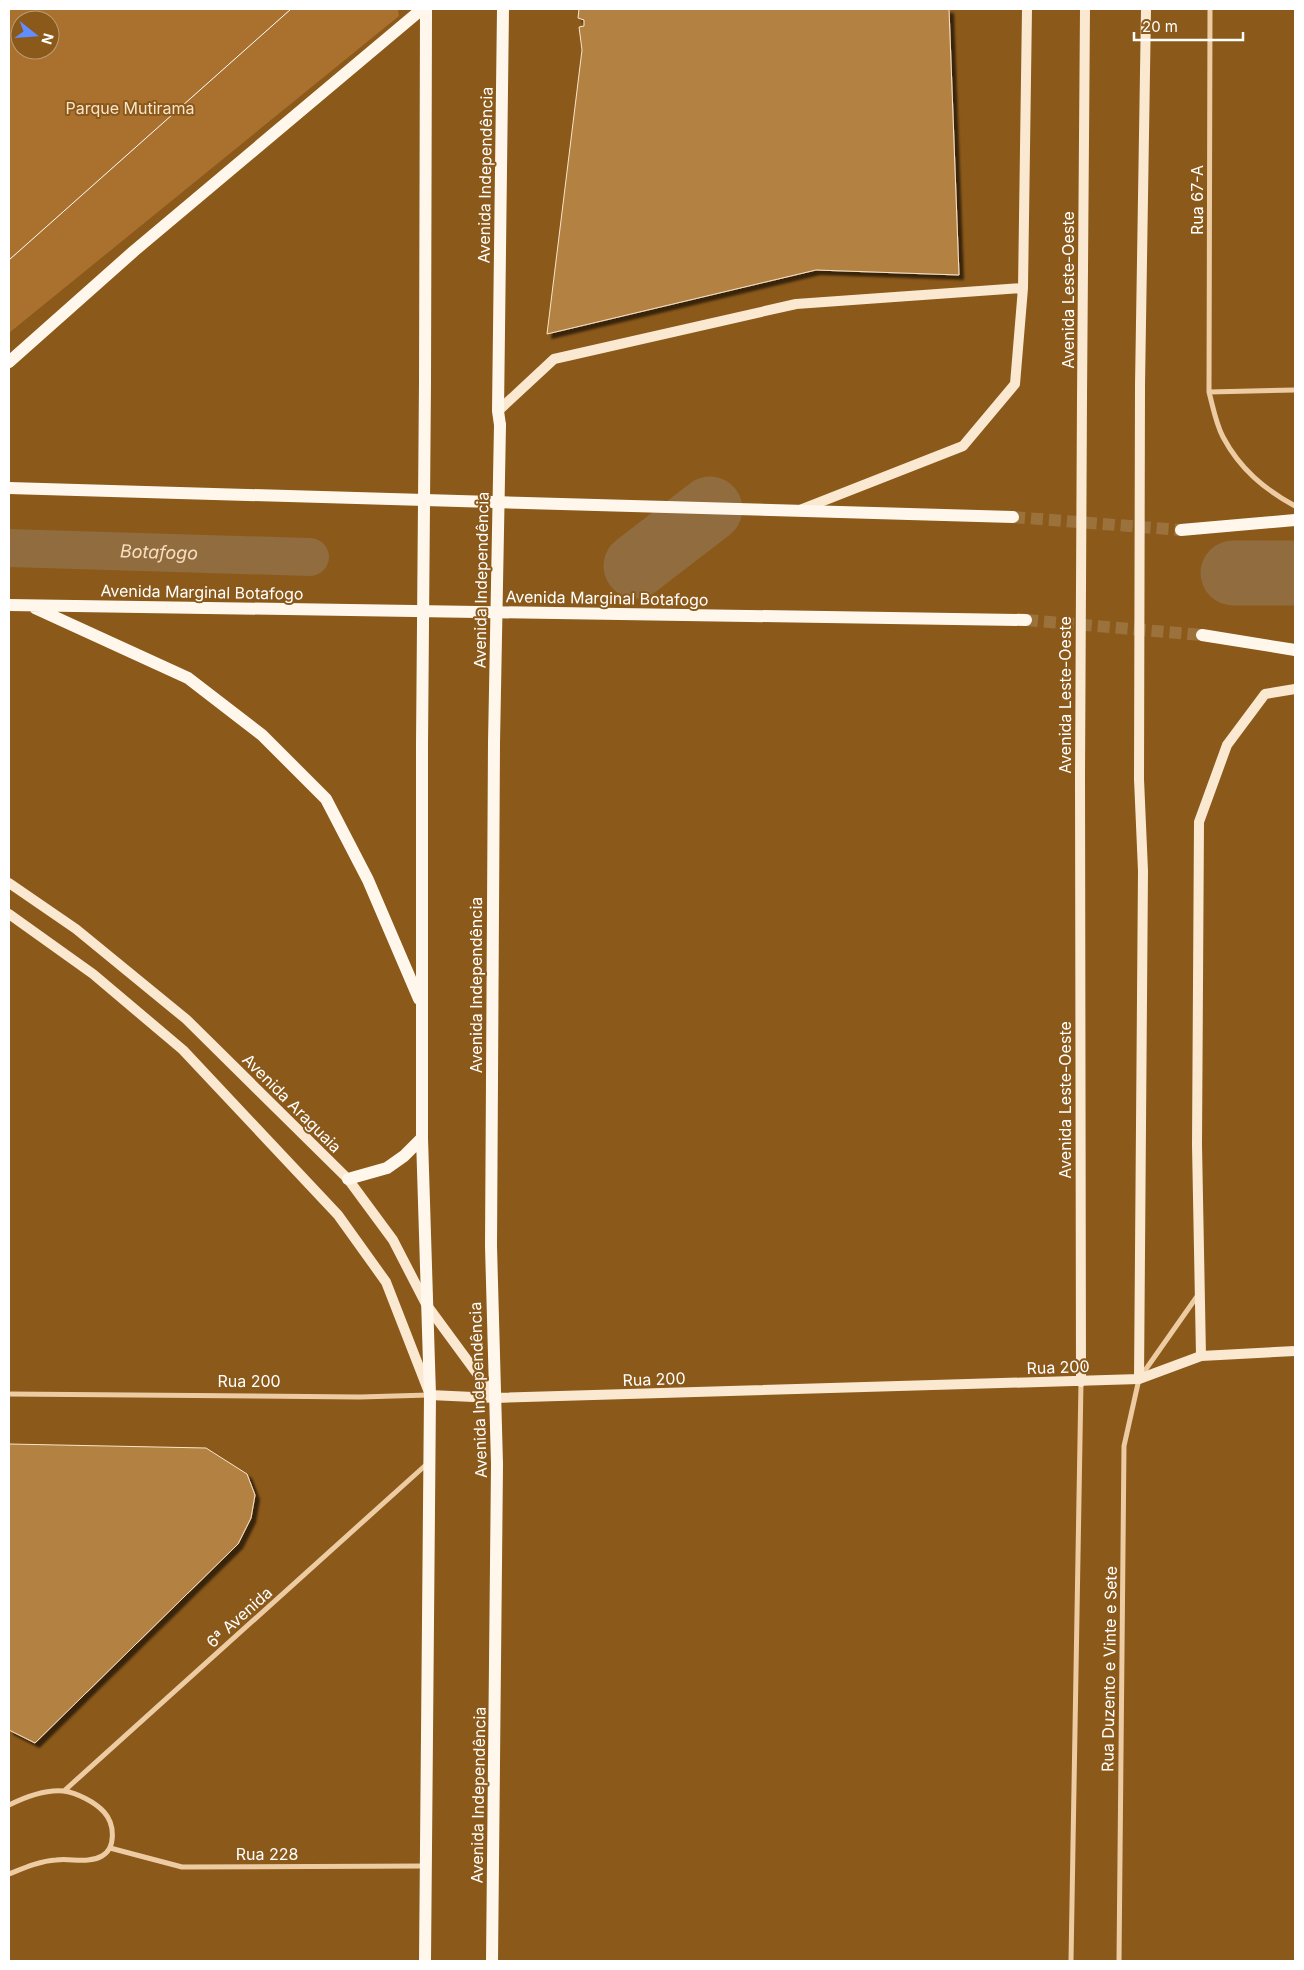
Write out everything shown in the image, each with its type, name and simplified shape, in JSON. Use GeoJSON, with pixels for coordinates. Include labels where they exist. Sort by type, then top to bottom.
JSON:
{"type":"FeatureCollection","features":[{"type":"Feature","properties":{"kind":"main road"},"geometry":{"type":"LineString","coordinates":[[9,362],[134,251],[422,9]]}},
{"type":"Feature","properties":{"kind":"main road"},"geometry":{"type":"LineString","coordinates":[[425,1961],[430,1461],[430,1395],[422,1138],[426,9]]}},
{"type":"Feature","properties":{"kind":"main road","name":"Avenida Independência"},"geometry":{"type":"LineString","coordinates":[[492,1961],[498,1464],[491,1246],[494,744],[500,425],[498,411],[503,9]]}},
{"type":"Feature","properties":{"kind":"main road"},"geometry":{"type":"LineString","coordinates":[[798,511],[963,446],[1015,384],[1023,288],[1027,9]]}},
{"type":"Feature","properties":{"kind":"main road","name":"Avenida Leste-Oeste"},"geometry":{"type":"LineString","coordinates":[[1081,1382],[1080,775],[1085,9]]}},
{"type":"Feature","properties":{"kind":"main road"},"geometry":{"type":"LineString","coordinates":[[1138,1379],[1143,871],[1139,779],[1140,386],[1146,9]]}},
{"type":"Feature","properties":{"kind":"main road"},"geometry":{"type":"LineString","coordinates":[[498,411],[554,359],[796,304],[1023,288]]}},
{"type":"Feature","properties":{"kind":"main road"},"geometry":{"type":"LineString","coordinates":[[9,488],[1013,516]]}},
{"type":"Feature","properties":{"kind":"main road"},"geometry":{"type":"LineString","coordinates":[[1181,530],[1295,520]]}},
{"type":"Feature","properties":{"kind":"main road","name":"Avenida Marginal Botafogo"},"geometry":{"type":"LineString","coordinates":[[9,605],[1026,620]]}},
{"type":"Feature","properties":{"kind":"main road"},"geometry":{"type":"LineString","coordinates":[[30,606],[188,678],[262,735],[326,798],[368,880],[422,1004]]}},
{"type":"Feature","properties":{"kind":"main road"},"geometry":{"type":"LineString","coordinates":[[1202,635],[1295,650]]}},
{"type":"Feature","properties":{"kind":"main road"},"geometry":{"type":"LineString","coordinates":[[1201,1356],[1197,1145],[1199,822],[1227,745],[1232,737],[1264,694],[1295,689]]}},
{"type":"Feature","properties":{"kind":"main road","name":"Avenida Araguaia"},"geometry":{"type":"LineString","coordinates":[[9,883],[76,929],[186,1019],[348,1179],[393,1240],[426,1304],[495,1398]]}},
{"type":"Feature","properties":{"kind":"main road"},"geometry":{"type":"LineString","coordinates":[[9,914],[93,974],[183,1050],[338,1216],[386,1282],[430,1395]]}},
{"type":"Feature","properties":{"kind":"main road"},"geometry":{"type":"LineString","coordinates":[[348,1179],[387,1168],[404,1156],[422,1138]]}},
{"type":"Feature","properties":{"kind":"main road","name":"Rua 200"},"geometry":{"type":"LineString","coordinates":[[430,1395],[495,1398],[1081,1382],[1138,1379],[1201,1356],[1295,1351]]}},
{"type":"Feature","properties":{"kind":"street","name":"Rua 67-A"},"geometry":{"type":"LineString","coordinates":[[1210,9],[1209,392],[1222,436],[1241,465],[1270,492],[1295,506]]}},
{"type":"Feature","properties":{"kind":"street"},"geometry":{"type":"LineString","coordinates":[[1209,392],[1295,390]]}},
{"type":"Feature","properties":{"kind":"street"},"geometry":{"type":"LineString","coordinates":[[1138,1379],[1200,1291]]}},
{"type":"Feature","properties":{"kind":"street","name":"Rua Duzento e Vinte e Sete"},"geometry":{"type":"LineString","coordinates":[[1119,1961],[1124,1446],[1138,1379]]}},
{"type":"Feature","properties":{"kind":"street","name":"Rua Duzento e Vinte e Sete"},"geometry":{"type":"LineString","coordinates":[[1071,1961],[1081,1382]]}},
{"type":"Feature","properties":{"kind":"street","name":"Rua 200"},"geometry":{"type":"LineString","coordinates":[[9,1394],[360,1397],[430,1395]]}},
{"type":"Feature","properties":{"kind":"street","name":"6ª Avenida"},"geometry":{"type":"LineString","coordinates":[[64,1791],[430,1461]]}},
{"type":"Feature","properties":{"kind":"street"},"geometry":{"type":"LineString","coordinates":[[9,1805],[27,1797],[49,1792],[64,1791],[80,1795],[104,1812],[110,1822],[113,1838],[110,1848],[103,1856],[93,1860],[57,1860],[30,1866],[9,1874]]}},
{"type":"Feature","properties":{"kind":"street","name":"Rua 228"},"geometry":{"type":"LineString","coordinates":[[110,1848],[182,1867],[426,1866]]}},
{"type":"Feature","properties":{"kind":"green space","name":"Parque Mutirama"},"geometry":{"type":"Polygon","coordinates":[[[9,9],[398,9],[399,16],[9,333],[9,9]]]}},
{"type":"Feature","properties":{"kind":"building"},"geometry":{"type":"Polygon","coordinates":[[[579,9],[949,9],[959,275],[816,270],[547,334],[582,50],[579,27],[584,26],[584,20],[578,18],[579,9]]]}},
{"type":"Feature","properties":{"kind":"building"},"geometry":{"type":"Polygon","coordinates":[[[9,1444],[206,1448],[247,1474],[255,1495],[251,1518],[238,1544],[35,1743],[9,1730],[9,1444]]]}},
{"type":"Feature","properties":{"kind":"waterway"},"geometry":{"type":"LineString","coordinates":[[636,566],[710,509]]}},
{"type":"Feature","properties":{"kind":"waterway","name":"Botafogo"},"geometry":{"type":"LineString","coordinates":[[9,548],[310,557]]}},
{"type":"Feature","properties":{"kind":"waterway"},"geometry":{"type":"LineString","coordinates":[[1233,573],[1295,573]]}},
{"type":"Feature","properties":{"kind":"tunnel"},"geometry":{"type":"LineString","coordinates":[[1013,517],[1181,530]]}},
{"type":"Feature","properties":{"kind":"tunnel"},"geometry":{"type":"LineString","coordinates":[[1026,620],[1202,635]]}},
{"type":"Feature","properties":{"kind":"tram line"},"geometry":{"type":"LineString","coordinates":[[9,260],[291,9]]}}]}
